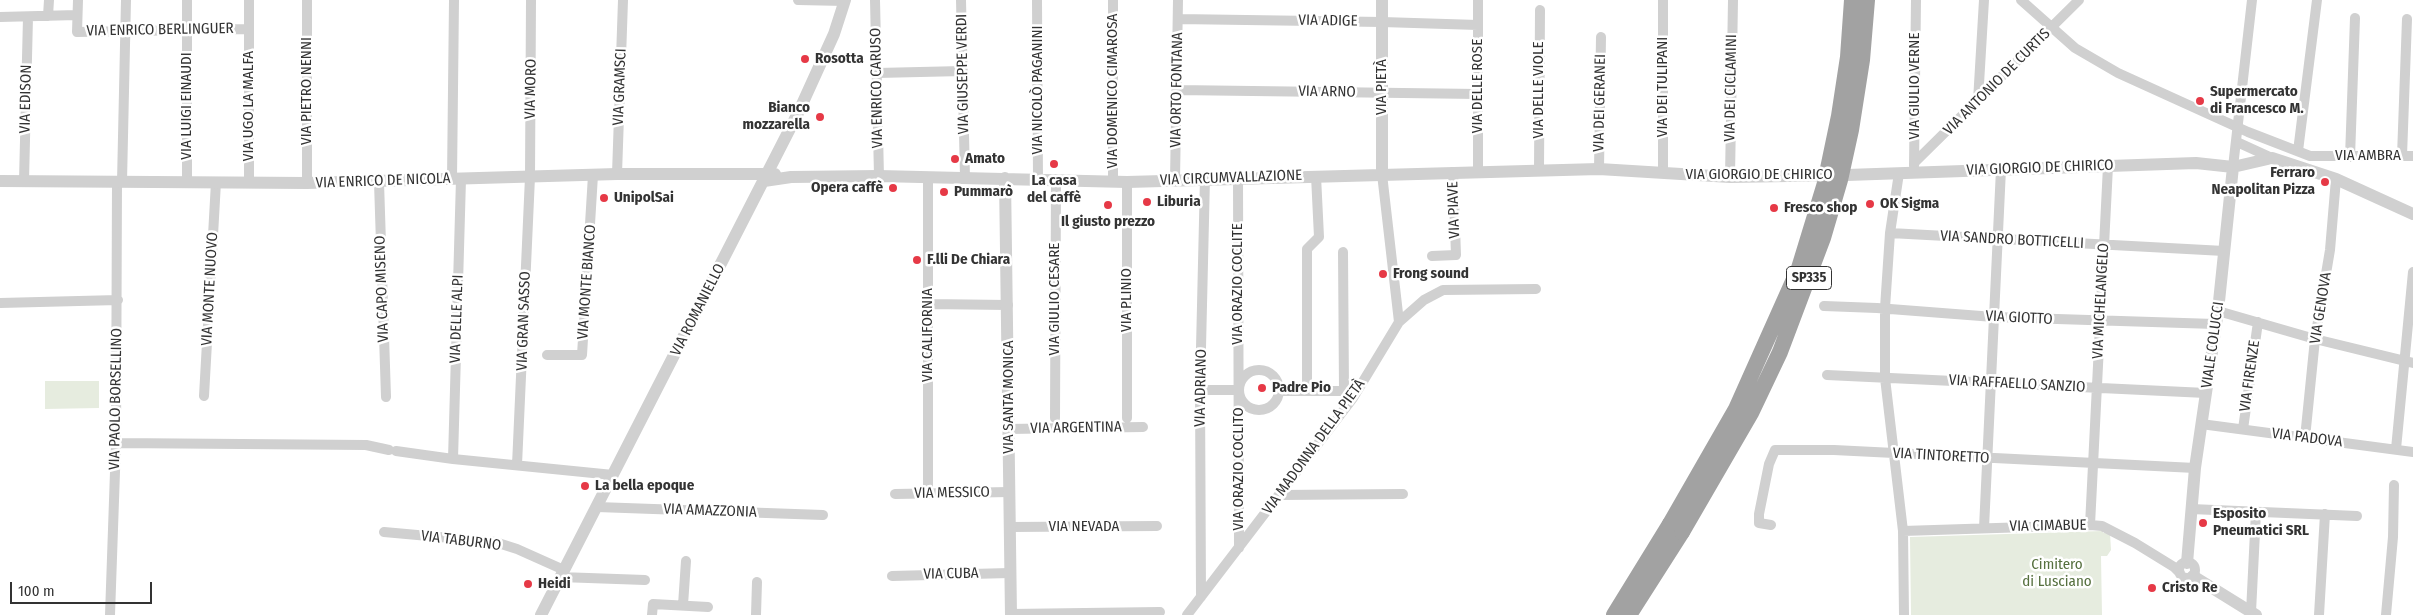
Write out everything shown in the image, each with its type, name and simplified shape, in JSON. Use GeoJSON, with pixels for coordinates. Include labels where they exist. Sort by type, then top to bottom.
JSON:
{"type":"FeatureCollection","features":[{"type":"Feature","properties":{"kind":"highway","name":"SP335"},"geometry":{"type":"LineString","coordinates":[[1630,615],[1736,409],[1799,268],[1825,183],[1839,116],[1848,57],[1852,0]]}},
{"type":"Feature","properties":{"kind":"highway","name":"SP335"},"geometry":{"type":"LineString","coordinates":[[1614,615],[1676,528],[1751,413],[1780,352],[1820,247],[1840,180],[1851,130],[1862,60],[1867,0]]}},
{"type":"Feature","properties":{"kind":"street"},"geometry":{"type":"LineString","coordinates":[[48,0],[48,16]]}},
{"type":"Feature","properties":{"kind":"street"},"geometry":{"type":"LineString","coordinates":[[77,15],[78,0]]}},
{"type":"Feature","properties":{"kind":"street","name":"VIA PAOLO BORSELLINO"},"geometry":{"type":"LineString","coordinates":[[110,615],[116,443],[120,182],[126,0]]}},
{"type":"Feature","properties":{"kind":"street","name":"VIA LUIGI EINAUDI"},"geometry":{"type":"LineString","coordinates":[[187,0],[187,182]]}},
{"type":"Feature","properties":{"kind":"street","name":"VIA UGO LA MALFA"},"geometry":{"type":"LineString","coordinates":[[249,0],[249,182]]}},
{"type":"Feature","properties":{"kind":"street","name":"VIA PIETRO NENNI"},"geometry":{"type":"LineString","coordinates":[[307,0],[307,183]]}},
{"type":"Feature","properties":{"kind":"street","name":"VIA DELLE ALPI"},"geometry":{"type":"LineString","coordinates":[[454,0],[457,179],[454,459]]}},
{"type":"Feature","properties":{"kind":"street","name":"VIA MORO"},"geometry":{"type":"LineString","coordinates":[[530,177],[532,0]]}},
{"type":"Feature","properties":{"kind":"street","name":"VIA GRAMSCI"},"geometry":{"type":"LineString","coordinates":[[617,174],[623,0]]}},
{"type":"Feature","properties":{"kind":"street"},"geometry":{"type":"LineString","coordinates":[[798,0],[845,0]]}},
{"type":"Feature","properties":{"kind":"street","name":"VIA ROMANIELLO"},"geometry":{"type":"LineString","coordinates":[[541,615],[799,111],[834,34],[845,0]]}},
{"type":"Feature","properties":{"kind":"street","name":"VIA ENRICO CARUSO"},"geometry":{"type":"LineString","coordinates":[[875,0],[879,176]]}},
{"type":"Feature","properties":{"kind":"street","name":"VIA GIUSEPPE VERDI"},"geometry":{"type":"LineString","coordinates":[[961,0],[965,178]]}},
{"type":"Feature","properties":{"kind":"street","name":"VIA NICOLÒ PAGANINI"},"geometry":{"type":"LineString","coordinates":[[1037,0],[1038,180]]}},
{"type":"Feature","properties":{"kind":"street","name":"VIA DOMENICO CIMAROSA"},"geometry":{"type":"LineString","coordinates":[[1113,0],[1113,182]]}},
{"type":"Feature","properties":{"kind":"street","name":"VIA ORTO FONTANA"},"geometry":{"type":"LineString","coordinates":[[1176,180],[1178,0]]}},
{"type":"Feature","properties":{"kind":"street","name":"VIA PIETÀ"},"geometry":{"type":"LineString","coordinates":[[1382,0],[1382,174]]}},
{"type":"Feature","properties":{"kind":"street","name":"VIA DELLE ROSE"},"geometry":{"type":"LineString","coordinates":[[1478,0],[1478,171]]}},
{"type":"Feature","properties":{"kind":"street","name":"VIA DEI TULIPANI"},"geometry":{"type":"LineString","coordinates":[[1663,0],[1667,174]]}},
{"type":"Feature","properties":{"kind":"street","name":"VIA DEI CICLAMINI"},"geometry":{"type":"LineString","coordinates":[[1730,177],[1733,0]]}},
{"type":"Feature","properties":{"kind":"street","name":"VIA GIULIO VERNE"},"geometry":{"type":"LineString","coordinates":[[1914,168],[1916,0]]}},
{"type":"Feature","properties":{"kind":"street"},"geometry":{"type":"LineString","coordinates":[[1978,101],[1984,0]]}},
{"type":"Feature","properties":{"kind":"street","name":"VIA AMBRA"},"geometry":{"type":"LineString","coordinates":[[2020,0],[2075,48],[2118,73],[2238,128],[2310,156],[2413,156]]}},
{"type":"Feature","properties":{"kind":"street","name":"VIA ANTONIO DE CURTIS"},"geometry":{"type":"LineString","coordinates":[[1914,168],[2079,0]]}},
{"type":"Feature","properties":{"kind":"street","name":"VIALE COLUCCI"},"geometry":{"type":"LineString","coordinates":[[2187,571],[2190,509],[2217,317],[2252,0]]}},
{"type":"Feature","properties":{"kind":"street"},"geometry":{"type":"LineString","coordinates":[[2298,151],[2317,0]]}},
{"type":"Feature","properties":{"kind":"street","name":"VIA DELLE VIOLE"},"geometry":{"type":"LineString","coordinates":[[1539,170],[1540,10]]}},
{"type":"Feature","properties":{"kind":"street","name":"VIA ENRICO BERLINGUER"},"geometry":{"type":"LineString","coordinates":[[0,17],[77,15],[76,32],[249,29]]}},
{"type":"Feature","properties":{"kind":"street","name":"VIA EDISON"},"geometry":{"type":"LineString","coordinates":[[24,181],[28,17]]}},
{"type":"Feature","properties":{"kind":"street"},"geometry":{"type":"LineString","coordinates":[[2350,156],[2355,18]]}},
{"type":"Feature","properties":{"kind":"street"},"geometry":{"type":"LineString","coordinates":[[2402,156],[2407,18]]}},
{"type":"Feature","properties":{"kind":"street","name":"VIA ADIGE"},"geometry":{"type":"LineString","coordinates":[[1178,20],[1478,25]]}},
{"type":"Feature","properties":{"kind":"street","name":"VIA DEI GERANEI"},"geometry":{"type":"LineString","coordinates":[[1599,169],[1601,37]]}},
{"type":"Feature","properties":{"kind":"street"},"geometry":{"type":"LineString","coordinates":[[877,73],[963,71]]}},
{"type":"Feature","properties":{"kind":"street","name":"VIA ARNO"},"geometry":{"type":"LineString","coordinates":[[1177,90],[1478,94]]}},
{"type":"Feature","properties":{"kind":"street"},"geometry":{"type":"LineString","coordinates":[[2237,142],[2272,158],[2336,179],[2413,214]]}},
{"type":"Feature","properties":{"kind":"street","name":"VIA GIORGIO DE CHIRICO"},"geometry":{"type":"LineString","coordinates":[[1667,174],[1730,177],[1899,173],[1914,168],[2001,169],[2196,164],[2233,167],[2272,158]]}},
{"type":"Feature","properties":{"kind":"street"},"geometry":{"type":"LineString","coordinates":[[773,162],[788,175]]}},
{"type":"Feature","properties":{"kind":"street","name":"VIA MICHELANGELO"},"geometry":{"type":"LineString","coordinates":[[2090,524],[2108,166]]}},
{"type":"Feature","properties":{"kind":"street","name":"VIA CIRCUMVALLAZIONE"},"geometry":{"type":"LineString","coordinates":[[765,178],[788,175],[879,176],[1127,182],[1205,178],[1599,169],[1667,174]]}},
{"type":"Feature","properties":{"kind":"street"},"geometry":{"type":"LineString","coordinates":[[1984,528],[2001,169]]}},
{"type":"Feature","properties":{"kind":"street","name":"VIA PIAVE"},"geometry":{"type":"LineString","coordinates":[[1432,256],[1456,255],[1453,172]]}},
{"type":"Feature","properties":{"kind":"street"},"geometry":{"type":"LineString","coordinates":[[1899,173],[1890,233],[1885,308],[1885,378],[1903,531],[1904,615]]}},
{"type":"Feature","properties":{"kind":"street","name":"VIA ENRICO DE NICOLA"},"geometry":{"type":"LineString","coordinates":[[0,181],[307,183],[617,174],[765,178]]}},
{"type":"Feature","properties":{"kind":"street"},"geometry":{"type":"LineString","coordinates":[[1382,174],[1399,322]]}},
{"type":"Feature","properties":{"kind":"street","name":"VIA MONTE BIANCO"},"geometry":{"type":"LineString","coordinates":[[547,355],[582,355],[594,175]]}},
{"type":"Feature","properties":{"kind":"street"},"geometry":{"type":"LineString","coordinates":[[1307,391],[1307,248],[1319,237],[1316,176]]}},
{"type":"Feature","properties":{"kind":"street","name":"VIA GRAN SASSO"},"geometry":{"type":"LineString","coordinates":[[517,466],[530,177]]}},
{"type":"Feature","properties":{"kind":"street","name":"VIA CALIFORNIA"},"geometry":{"type":"LineString","coordinates":[[928,177],[928,494]]}},
{"type":"Feature","properties":{"kind":"street","name":"VIA SANTA MONICA"},"geometry":{"type":"LineString","coordinates":[[1005,178],[1011,527],[1010,614]]}},
{"type":"Feature","properties":{"kind":"street","name":"VIA ADRIANO"},"geometry":{"type":"LineString","coordinates":[[1201,597],[1200,390],[1205,178]]}},
{"type":"Feature","properties":{"kind":"street","name":"VIA ORAZIO COCLITE"},"geometry":{"type":"LineString","coordinates":[[1238,178],[1238,390]]}},
{"type":"Feature","properties":{"kind":"street","name":"VIA GENOVA"},"geometry":{"type":"LineString","coordinates":[[2305,438],[2315,339],[2330,250],[2336,179]]}},
{"type":"Feature","properties":{"kind":"street","name":"VIA GIULIO CESARE"},"geometry":{"type":"LineString","coordinates":[[1055,418],[1056,181]]}},
{"type":"Feature","properties":{"kind":"street","name":"VIA MONTE NUOVO"},"geometry":{"type":"LineString","coordinates":[[204,396],[216,182]]}},
{"type":"Feature","properties":{"kind":"street","name":"VIA CAPO MISENO"},"geometry":{"type":"LineString","coordinates":[[379,182],[386,397]]}},
{"type":"Feature","properties":{"kind":"street","name":"VIA PLINIO"},"geometry":{"type":"LineString","coordinates":[[1127,182],[1127,418]]}},
{"type":"Feature","properties":{"kind":"street","name":"VIA SANDRO BOTTICELLI"},"geometry":{"type":"LineString","coordinates":[[1890,233],[2224,251]]}},
{"type":"Feature","properties":{"kind":"street"},"geometry":{"type":"LineString","coordinates":[[1344,252],[1344,391]]}},
{"type":"Feature","properties":{"kind":"street"},"geometry":{"type":"LineString","coordinates":[[2396,450],[2409,362],[2413,272]]}},
{"type":"Feature","properties":{"kind":"street"},"geometry":{"type":"LineString","coordinates":[[1399,322],[1424,300],[1443,290],[1536,289]]}},
{"type":"Feature","properties":{"kind":"street"},"geometry":{"type":"LineString","coordinates":[[0,303],[118,300]]}},
{"type":"Feature","properties":{"kind":"street"},"geometry":{"type":"LineString","coordinates":[[928,304],[1008,305]]}},
{"type":"Feature","properties":{"kind":"street","name":"VIA GIOTTO"},"geometry":{"type":"LineString","coordinates":[[1824,306],[1885,308],[1994,317],[2100,321],[2217,317],[2258,322],[2315,339],[2409,362]]}},
{"type":"Feature","properties":{"kind":"street","name":"VIA MADONNA DELLA PIETÀ"},"geometry":{"type":"LineString","coordinates":[[1187,615],[1357,391],[1399,322]]}},
{"type":"Feature","properties":{"kind":"street","name":"VIA FIRENZE"},"geometry":{"type":"LineString","coordinates":[[2242,430],[2258,322]]}},
{"type":"Feature","properties":{"kind":"street"},"geometry":{"type":"LineString","coordinates":[[1259,369],[1266,371],[1276,379],[1279,392],[1274,404],[1262,410],[1248,407],[1243,403],[1238,390],[1242,378],[1247,373],[1259,369]]}},
{"type":"Feature","properties":{"kind":"street","name":"VIA RAFFAELLO SANZIO"},"geometry":{"type":"LineString","coordinates":[[1827,375],[2206,393]]}},
{"type":"Feature","properties":{"kind":"street"},"geometry":{"type":"LineString","coordinates":[[1200,390],[1238,390]]}},
{"type":"Feature","properties":{"kind":"street","name":"VIA ORAZIO COCLITO"},"geometry":{"type":"LineString","coordinates":[[1238,390],[1239,548]]}},
{"type":"Feature","properties":{"kind":"street"},"geometry":{"type":"LineString","coordinates":[[1279,392],[1357,391]]}},
{"type":"Feature","properties":{"kind":"street","name":"VIA PADOVA"},"geometry":{"type":"LineString","coordinates":[[2201,424],[2413,452]]}},
{"type":"Feature","properties":{"kind":"street","name":"VIA ARGENTINA"},"geometry":{"type":"LineString","coordinates":[[1008,428],[1143,427]]}},
{"type":"Feature","properties":{"kind":"street"},"geometry":{"type":"LineString","coordinates":[[116,443],[366,445],[454,459],[613,475]]}},
{"type":"Feature","properties":{"kind":"street","name":"VIA TINTORETTO"},"geometry":{"type":"LineString","coordinates":[[1771,525],[1759,523],[1759,514],[1769,464],[1775,450],[2195,468]]}},
{"type":"Feature","properties":{"kind":"street"},"geometry":{"type":"LineString","coordinates":[[2386,615],[2393,537],[2394,485]]}},
{"type":"Feature","properties":{"kind":"street","name":"VIA MESSICO"},"geometry":{"type":"LineString","coordinates":[[895,494],[1010,492]]}},
{"type":"Feature","properties":{"kind":"street"},"geometry":{"type":"LineString","coordinates":[[1279,495],[1402,494]]}},
{"type":"Feature","properties":{"kind":"street","name":"VIA AMAZZONIA"},"geometry":{"type":"LineString","coordinates":[[597,507],[823,515]]}},
{"type":"Feature","properties":{"kind":"street"},"geometry":{"type":"LineString","coordinates":[[2190,509],[2357,516]]}},
{"type":"Feature","properties":{"kind":"street"},"geometry":{"type":"LineString","coordinates":[[2253,613],[2256,512]]}},
{"type":"Feature","properties":{"kind":"street"},"geometry":{"type":"LineString","coordinates":[[2319,615],[2325,514]]}},
{"type":"Feature","properties":{"kind":"street","name":"VIA CIMABUE"},"geometry":{"type":"LineString","coordinates":[[1903,531],[2090,524],[2102,526],[2135,543],[2174,567],[2187,571]]}},
{"type":"Feature","properties":{"kind":"street","name":"VIA NEVADA"},"geometry":{"type":"LineString","coordinates":[[1011,527],[1157,526]]}},
{"type":"Feature","properties":{"kind":"street","name":"VIA TABURNO"},"geometry":{"type":"LineString","coordinates":[[384,532],[494,542],[517,549],[562,574]]}},
{"type":"Feature","properties":{"kind":"street"},"geometry":{"type":"LineString","coordinates":[[683,606],[686,561]]}},
{"type":"Feature","properties":{"kind":"street"},"geometry":{"type":"LineString","coordinates":[[2187,571],[2253,613]]}},
{"type":"Feature","properties":{"kind":"street","name":"VIA CUBA"},"geometry":{"type":"LineString","coordinates":[[892,576],[1010,573]]}},
{"type":"Feature","properties":{"kind":"street"},"geometry":{"type":"LineString","coordinates":[[562,574],[645,580]]}},
{"type":"Feature","properties":{"kind":"street"},"geometry":{"type":"LineString","coordinates":[[756,615],[757,582]]}},
{"type":"Feature","properties":{"kind":"street"},"geometry":{"type":"LineString","coordinates":[[652,615],[653,604],[708,607]]}},
{"type":"Feature","properties":{"kind":"street"},"geometry":{"type":"LineString","coordinates":[[1010,614],[1160,612]]}},
{"type":"Feature","properties":{"kind":"green space"},"geometry":{"type":"Polygon","coordinates":[[[45,381],[99,381],[99,408],[45,409],[45,381]]]}},
{"type":"Feature","properties":{"kind":"green space","name":"Cimitero di Lusciano"},"geometry":{"type":"Polygon","coordinates":[[[2103,531],[2103,533],[2110,533],[2111,550],[2107,556],[2101,556],[2102,615],[1911,615],[1910,537],[2103,531]]]}},
{"type":"Feature","properties":{"kind":"place","name":"Rosotta"},"geometry":{"type":"Point","coordinates":[805,59]}},
{"type":"Feature","properties":{"kind":"place","name":"Supermercato di Francesco M."},"geometry":{"type":"Point","coordinates":[2200,101]}},
{"type":"Feature","properties":{"kind":"place","name":"Bianco mozzarella"},"geometry":{"type":"Point","coordinates":[820,117]}},
{"type":"Feature","properties":{"kind":"place","name":"Amato"},"geometry":{"type":"Point","coordinates":[955,159]}},
{"type":"Feature","properties":{"kind":"place","name":"La casa del caffè"},"geometry":{"type":"Point","coordinates":[1054,164]}},
{"type":"Feature","properties":{"kind":"place","name":"Ferraro Neapolitan Pizza"},"geometry":{"type":"Point","coordinates":[2325,182]}},
{"type":"Feature","properties":{"kind":"place","name":"Opera caffè"},"geometry":{"type":"Point","coordinates":[893,188]}},
{"type":"Feature","properties":{"kind":"place","name":"Pummarò"},"geometry":{"type":"Point","coordinates":[944,192]}},
{"type":"Feature","properties":{"kind":"place","name":"UnipolSai"},"geometry":{"type":"Point","coordinates":[604,198]}},
{"type":"Feature","properties":{"kind":"place","name":"Liburia"},"geometry":{"type":"Point","coordinates":[1147,202]}},
{"type":"Feature","properties":{"kind":"place","name":"OK Sigma"},"geometry":{"type":"Point","coordinates":[1870,204]}},
{"type":"Feature","properties":{"kind":"place","name":"Il giusto prezzo"},"geometry":{"type":"Point","coordinates":[1108,205]}},
{"type":"Feature","properties":{"kind":"place","name":"Fresco shop"},"geometry":{"type":"Point","coordinates":[1774,208]}},
{"type":"Feature","properties":{"kind":"place","name":"F.lli De Chiara"},"geometry":{"type":"Point","coordinates":[917,260]}},
{"type":"Feature","properties":{"kind":"place","name":"Frong sound"},"geometry":{"type":"Point","coordinates":[1383,274]}},
{"type":"Feature","properties":{"kind":"place","name":"Padre Pio"},"geometry":{"type":"Point","coordinates":[1262,388]}},
{"type":"Feature","properties":{"kind":"place","name":"La bella epoque"},"geometry":{"type":"Point","coordinates":[585,486]}},
{"type":"Feature","properties":{"kind":"place","name":"Esposito Pneumatici SRL"},"geometry":{"type":"Point","coordinates":[2203,523]}},
{"type":"Feature","properties":{"kind":"place","name":"Heidi"},"geometry":{"type":"Point","coordinates":[528,584]}},
{"type":"Feature","properties":{"kind":"place","name":"Cristo Re"},"geometry":{"type":"Point","coordinates":[2152,588]}}]}
